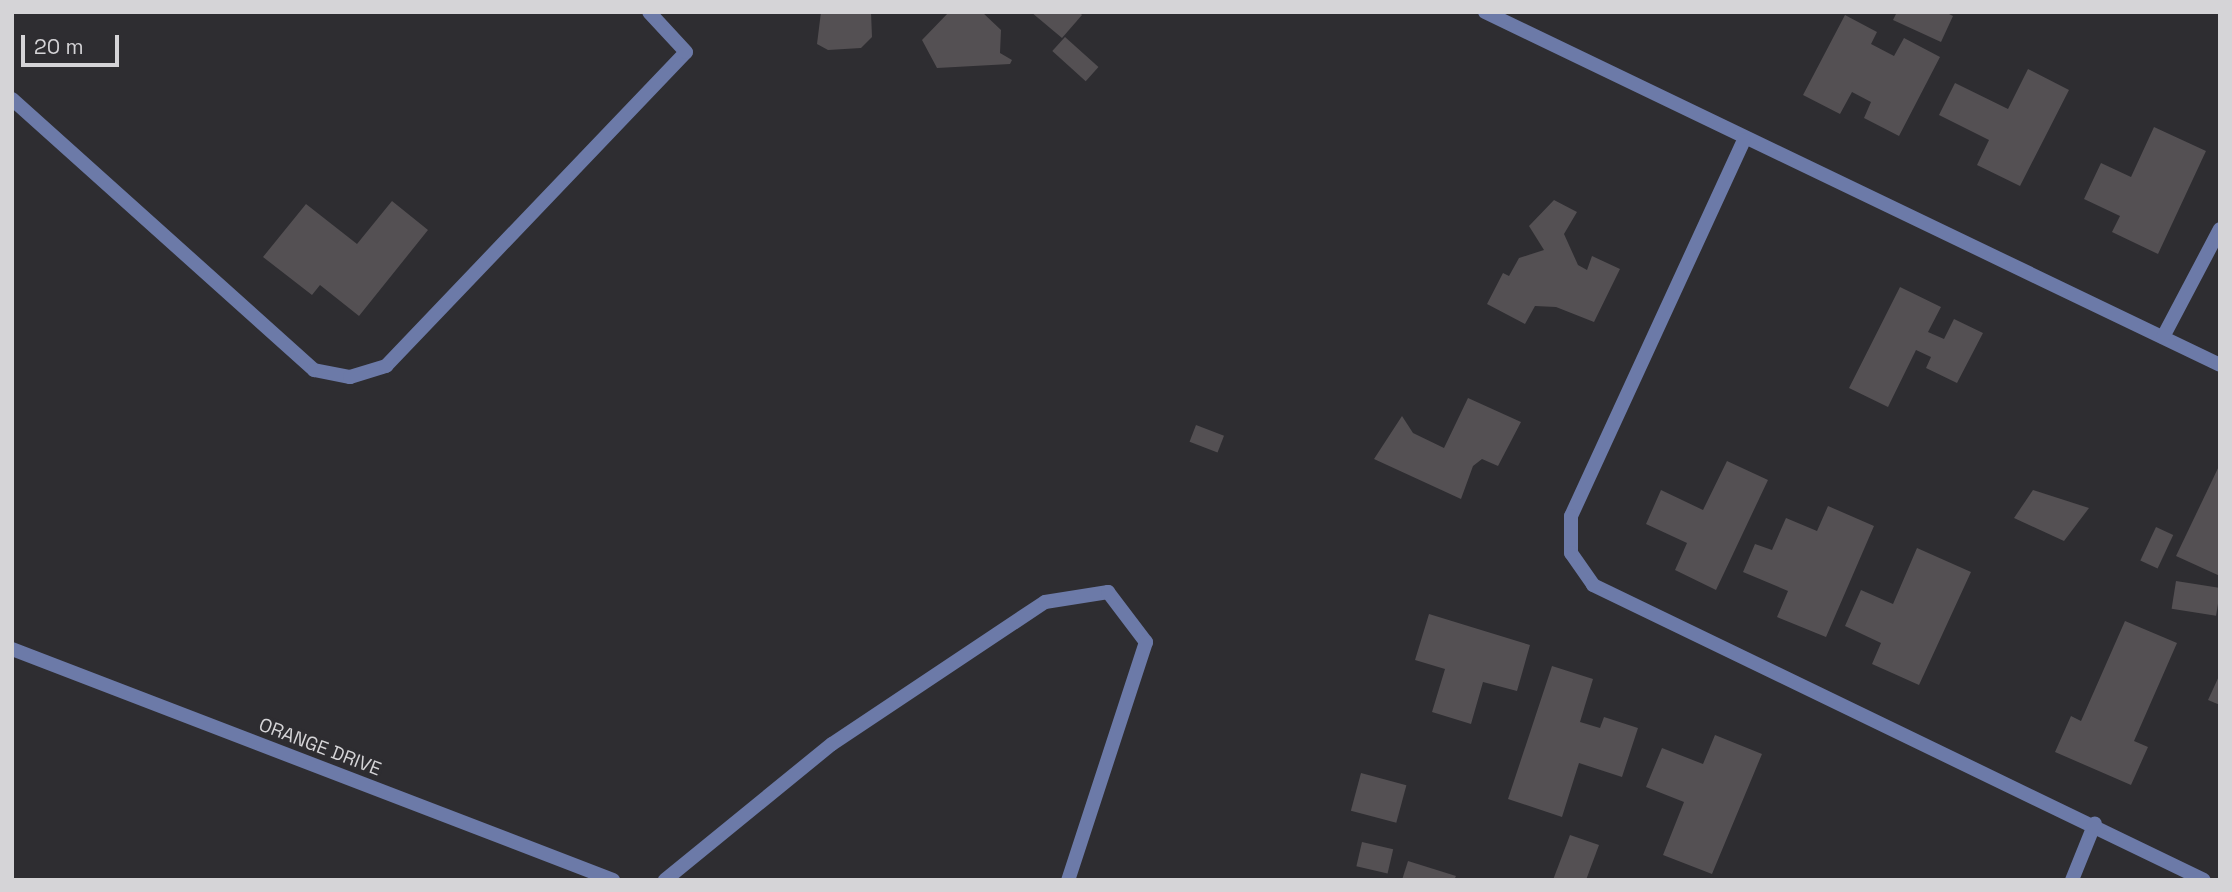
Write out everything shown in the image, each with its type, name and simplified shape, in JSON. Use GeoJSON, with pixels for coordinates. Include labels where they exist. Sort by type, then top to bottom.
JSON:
{"type":"FeatureCollection","features":[{"type":"Feature","properties":{"kind":"street"},"geometry":{"type":"LineString","coordinates":[[12,99],[314,370],[350,377],[387,366],[686,52],[649,12]]}},
{"type":"Feature","properties":{"kind":"street"},"geometry":{"type":"LineString","coordinates":[[1485,12],[1744,140],[2220,365]]}},
{"type":"Feature","properties":{"kind":"street"},"geometry":{"type":"LineString","coordinates":[[1744,140],[1571,516],[1571,553],[1593,585],[2095,823],[2204,880]]}},
{"type":"Feature","properties":{"kind":"street"},"geometry":{"type":"LineString","coordinates":[[2163,337],[2220,229]]}},
{"type":"Feature","properties":{"kind":"street"},"geometry":{"type":"LineString","coordinates":[[665,880],[832,744],[1045,602],[1108,592],[1146,642],[1068,880]]}},
{"type":"Feature","properties":{"kind":"street","name":"ORANGE DRIVE"},"geometry":{"type":"LineString","coordinates":[[12,649],[613,880]]}},
{"type":"Feature","properties":{"kind":"street"},"geometry":{"type":"LineString","coordinates":[[2072,880],[2095,823]]}},
{"type":"Feature","properties":{"kind":"building"},"geometry":{"type":"Polygon","coordinates":[[[821,12],[871,12],[872,37],[861,48],[828,50],[817,44],[821,12]]]}},
{"type":"Feature","properties":{"kind":"building"},"geometry":{"type":"Polygon","coordinates":[[[949,12],[982,12],[1001,30],[1000,53],[1012,60],[1010,64],[937,68],[922,40],[949,12]]]}},
{"type":"Feature","properties":{"kind":"building"},"geometry":{"type":"Polygon","coordinates":[[[1031,12],[1079,12],[1082,15],[1062,38],[1031,12]]]}},
{"type":"Feature","properties":{"kind":"building"},"geometry":{"type":"Polygon","coordinates":[[[1897,12],[1945,12],[1953,16],[1941,42],[1893,20],[1897,12]]]}},
{"type":"Feature","properties":{"kind":"building"},"geometry":{"type":"Polygon","coordinates":[[[1845,15],[1877,32],[1871,44],[1894,56],[1904,38],[1940,57],[1899,136],[1864,118],[1871,102],[1852,92],[1840,114],[1803,95],[1845,15]]]}},
{"type":"Feature","properties":{"kind":"building"},"geometry":{"type":"Polygon","coordinates":[[[1065,37],[1098,67],[1086,81],[1052,51],[1065,37]]]}},
{"type":"Feature","properties":{"kind":"building"},"geometry":{"type":"Polygon","coordinates":[[[2028,69],[2069,90],[2020,186],[1977,165],[1989,140],[1939,115],[1955,83],[2008,109],[2028,69]]]}},
{"type":"Feature","properties":{"kind":"building"},"geometry":{"type":"Polygon","coordinates":[[[2154,127],[2206,151],[2158,254],[2112,232],[2120,216],[2084,199],[2101,163],[2131,177],[2154,127]]]}},
{"type":"Feature","properties":{"kind":"building"},"geometry":{"type":"Polygon","coordinates":[[[1554,200],[1577,212],[1564,234],[1578,265],[1587,270],[1592,256],[1620,269],[1594,322],[1556,307],[1535,306],[1525,324],[1487,304],[1503,273],[1509,276],[1519,258],[1544,250],[1529,226],[1554,200]]]}},
{"type":"Feature","properties":{"kind":"building"},"geometry":{"type":"Polygon","coordinates":[[[392,201],[428,230],[359,316],[320,285],[312,295],[263,257],[306,204],[357,244],[392,201]]]}},
{"type":"Feature","properties":{"kind":"building"},"geometry":{"type":"Polygon","coordinates":[[[1900,287],[1941,307],[1928,332],[1944,339],[1954,319],[1983,333],[1957,383],[1926,368],[1931,357],[1916,350],[1888,407],[1849,388],[1900,287]]]}},
{"type":"Feature","properties":{"kind":"building"},"geometry":{"type":"Polygon","coordinates":[[[1468,398],[1521,422],[1498,466],[1482,459],[1473,466],[1461,499],[1374,459],[1402,416],[1413,433],[1444,448],[1468,398]]]}},
{"type":"Feature","properties":{"kind":"building"},"geometry":{"type":"Polygon","coordinates":[[[1196,425],[1224,436],[1218,453],[1190,442],[1196,425]]]}},
{"type":"Feature","properties":{"kind":"building"},"geometry":{"type":"Polygon","coordinates":[[[1727,461],[1768,480],[1716,590],[1675,570],[1687,543],[1646,524],[1661,490],[1703,510],[1727,461]]]}},
{"type":"Feature","properties":{"kind":"building"},"geometry":{"type":"Polygon","coordinates":[[[2220,464],[2220,576],[2176,556],[2220,464]]]}},
{"type":"Feature","properties":{"kind":"building"},"geometry":{"type":"Polygon","coordinates":[[[2033,490],[2089,508],[2064,541],[2014,518],[2033,490]]]}},
{"type":"Feature","properties":{"kind":"building"},"geometry":{"type":"Polygon","coordinates":[[[1828,506],[1874,526],[1826,637],[1777,617],[1788,591],[1743,572],[1755,544],[1772,550],[1786,518],[1817,531],[1828,506]]]}},
{"type":"Feature","properties":{"kind":"building"},"geometry":{"type":"Polygon","coordinates":[[[2156,527],[2173,535],[2158,569],[2140,561],[2156,527]]]}},
{"type":"Feature","properties":{"kind":"building"},"geometry":{"type":"Polygon","coordinates":[[[1917,548],[1971,572],[1919,685],[1872,664],[1881,643],[1845,626],[1861,590],[1893,604],[1917,548]]]}},
{"type":"Feature","properties":{"kind":"building"},"geometry":{"type":"Polygon","coordinates":[[[2176,581],[2220,588],[2216,616],[2172,609],[2176,581]]]}},
{"type":"Feature","properties":{"kind":"building"},"geometry":{"type":"Polygon","coordinates":[[[1429,614],[1530,645],[1517,691],[1483,682],[1471,724],[1432,712],[1445,669],[1415,660],[1429,614]]]}},
{"type":"Feature","properties":{"kind":"building"},"geometry":{"type":"Polygon","coordinates":[[[2125,621],[2177,643],[2134,741],[2148,747],[2131,785],[2055,752],[2071,716],[2081,721],[2125,621]]]}},
{"type":"Feature","properties":{"kind":"building"},"geometry":{"type":"Polygon","coordinates":[[[1552,666],[1593,679],[1580,722],[1600,728],[1604,717],[1638,728],[1622,777],[1579,763],[1562,817],[1508,799],[1552,666]]]}},
{"type":"Feature","properties":{"kind":"building"},"geometry":{"type":"Polygon","coordinates":[[[2220,674],[2220,705],[2208,700],[2220,674]]]}},
{"type":"Feature","properties":{"kind":"building"},"geometry":{"type":"Polygon","coordinates":[[[1715,735],[1762,754],[1712,874],[1663,855],[1684,802],[1646,787],[1662,748],[1703,764],[1715,735]]]}},
{"type":"Feature","properties":{"kind":"building"},"geometry":{"type":"Polygon","coordinates":[[[1361,773],[1406,785],[1396,823],[1351,811],[1361,773]]]}},
{"type":"Feature","properties":{"kind":"building"},"geometry":{"type":"Polygon","coordinates":[[[1570,835],[1599,845],[1586,880],[1553,880],[1570,835]]]}},
{"type":"Feature","properties":{"kind":"building"},"geometry":{"type":"Polygon","coordinates":[[[1362,842],[1393,849],[1388,874],[1356,866],[1362,842]]]}},
{"type":"Feature","properties":{"kind":"building"},"geometry":{"type":"Polygon","coordinates":[[[1408,861],[1456,876],[1454,880],[1402,880],[1408,861]]]}}]}
